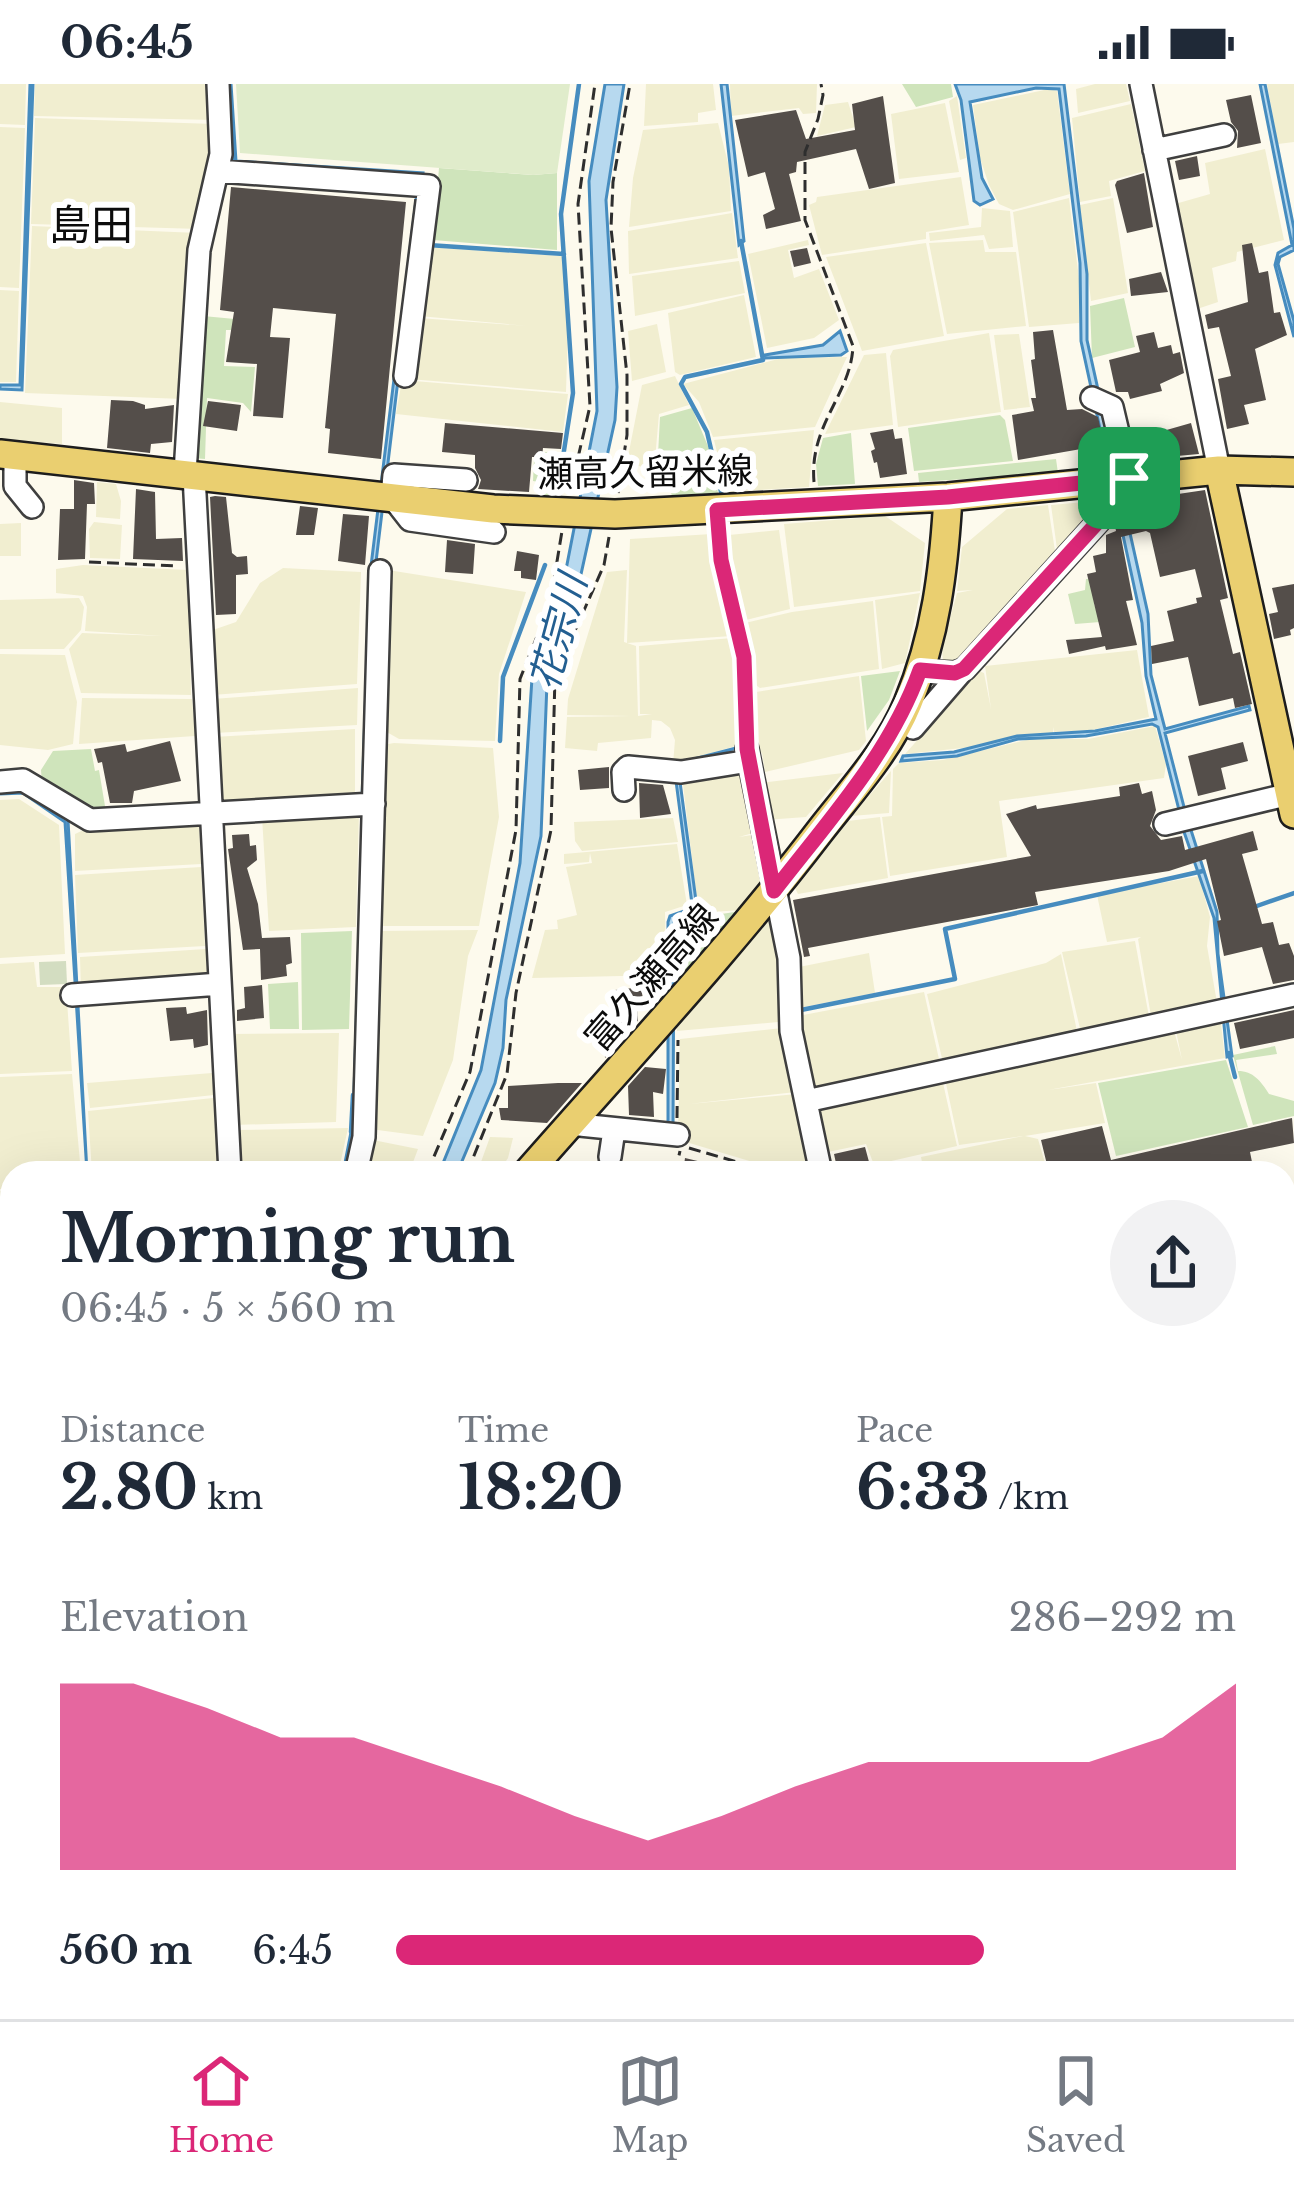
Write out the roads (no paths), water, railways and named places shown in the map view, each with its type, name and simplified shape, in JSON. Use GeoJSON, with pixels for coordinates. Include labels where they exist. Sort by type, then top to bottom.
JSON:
{"type":"FeatureCollection","features":[{"type":"Feature","properties":{"kind":"main road","name":"瀬高久留米線"},"geometry":{"type":"LineString","coordinates":[[8,455],[493,509],[609,514],[948,497],[1219,470],[1294,472]]}},
{"type":"Feature","properties":{"kind":"main road"},"geometry":{"type":"LineString","coordinates":[[1219,470],[1292,804]]}},
{"type":"Feature","properties":{"kind":"main road","name":"富久瀬高線"},"geometry":{"type":"LineString","coordinates":[[538,1161],[774,891],[878,755],[907,708],[931,640],[945,558],[948,497]]}},
{"type":"Feature","properties":{"kind":"street"},"geometry":{"type":"LineString","coordinates":[[218,84],[221,154],[199,250],[190,474],[200,567],[229,1161]]}},
{"type":"Feature","properties":{"kind":"street"},"geometry":{"type":"LineString","coordinates":[[1141,84],[1219,470]]}},
{"type":"Feature","properties":{"kind":"street"},"geometry":{"type":"LineString","coordinates":[[1154,150],[1225,135]]}},
{"type":"Feature","properties":{"kind":"street"},"geometry":{"type":"LineString","coordinates":[[218,171],[429,186],[405,376]]}},
{"type":"Feature","properties":{"kind":"street"},"geometry":{"type":"LineString","coordinates":[[914,728],[1133,478],[1112,406],[1092,398]]}},
{"type":"Feature","properties":{"kind":"street"},"geometry":{"type":"LineString","coordinates":[[8,455],[15,486],[32,507]]}},
{"type":"Feature","properties":{"kind":"street"},"geometry":{"type":"LineString","coordinates":[[466,480],[394,475],[392,497],[410,520],[494,532]]}},
{"type":"Feature","properties":{"kind":"street"},"geometry":{"type":"LineString","coordinates":[[359,1161],[364,1137],[380,571]]}},
{"type":"Feature","properties":{"kind":"street"},"geometry":{"type":"LineString","coordinates":[[920,670],[955,673],[964,669]]}},
{"type":"Feature","properties":{"kind":"street"},"geometry":{"type":"LineString","coordinates":[[624,790],[623,772],[628,766],[680,772],[748,755],[789,958],[791,1031],[818,1161]]}},
{"type":"Feature","properties":{"kind":"street"},"geometry":{"type":"LineString","coordinates":[[0,782],[23,781],[90,820],[374,804]]}},
{"type":"Feature","properties":{"kind":"street"},"geometry":{"type":"LineString","coordinates":[[1165,824],[1292,804]]}},
{"type":"Feature","properties":{"kind":"street"},"geometry":{"type":"LineString","coordinates":[[72,995],[220,984]]}},
{"type":"Feature","properties":{"kind":"street"},"geometry":{"type":"LineString","coordinates":[[806,1101],[1294,995]]}},
{"type":"Feature","properties":{"kind":"street"},"geometry":{"type":"LineString","coordinates":[[570,1124],[678,1135]]}},
{"type":"Feature","properties":{"kind":"street"},"geometry":{"type":"LineString","coordinates":[[610,1157],[614,1130]]}},
{"type":"Feature","properties":{"kind":"water"},"geometry":{"type":"Polygon","coordinates":[[[30,84],[22,390],[0,389],[0,385],[20,385],[30,84]]]}},
{"type":"Feature","properties":{"kind":"water"},"geometry":{"type":"Polygon","coordinates":[[[228,84],[236,161],[423,173],[375,570],[367,797],[362,798],[370,574],[419,176],[234,162],[228,84]]]}},
{"type":"Feature","properties":{"kind":"water","name":"花宗川"},"geometry":{"type":"Polygon","coordinates":[[[605,84],[624,84],[606,200],[615,420],[572,615],[547,683],[541,836],[506,1000],[495,1083],[462,1161],[444,1161],[481,1070],[520,863],[532,678],[562,590],[597,411],[589,181],[605,84]]]}},
{"type":"Feature","properties":{"kind":"water"},"geometry":{"type":"Polygon","coordinates":[[[721,84],[727,84],[744,241],[739,245],[721,84]]]}},
{"type":"Feature","properties":{"kind":"water"},"geometry":{"type":"Polygon","coordinates":[[[955,84],[1064,84],[1087,274],[1087,340],[1148,614],[1151,675],[1165,729],[1249,706],[1250,710],[1165,733],[1184,807],[1179,810],[1158,727],[1152,724],[1086,736],[1018,739],[957,756],[901,761],[903,756],[954,752],[1017,736],[1095,731],[1156,719],[1146,676],[1142,623],[1081,341],[1080,263],[1059,89],[1036,88],[970,102],[982,178],[993,199],[980,205],[974,201],[955,84]]]}},
{"type":"Feature","properties":{"kind":"water"},"geometry":{"type":"Polygon","coordinates":[[[1260,84],[1265,84],[1294,229],[1294,250],[1280,257],[1278,264],[1294,337],[1275,265],[1278,253],[1292,245],[1260,84]]]}},
{"type":"Feature","properties":{"kind":"water"},"geometry":{"type":"Polygon","coordinates":[[[840,331],[847,351],[841,355],[766,358],[823,345],[840,331]]]}},
{"type":"Feature","properties":{"kind":"water"},"geometry":{"type":"Polygon","coordinates":[[[737,630],[744,752],[690,760],[740,747],[733,631],[737,630]]]}},
{"type":"Feature","properties":{"kind":"water"},"geometry":{"type":"Polygon","coordinates":[[[676,781],[680,782],[697,908],[692,915],[674,920],[673,1130],[668,1129],[668,922],[692,904],[676,781]]]}},
{"type":"Feature","properties":{"kind":"water"},"geometry":{"type":"Polygon","coordinates":[[[23,790],[68,820],[86,1161],[65,822],[23,793],[0,794],[23,790]]]}},
{"type":"Feature","properties":{"kind":"water"},"geometry":{"type":"Polygon","coordinates":[[[363,812],[367,813],[356,1125],[349,1161],[345,1161],[353,1122],[363,812]]]}},
{"type":"Feature","properties":{"kind":"water"},"geometry":{"type":"Polygon","coordinates":[[[1190,827],[1217,912],[1232,1056],[1227,1057],[1214,918],[1183,829],[1190,827]]]}},
{"type":"Feature","properties":{"kind":"waterway"},"geometry":{"type":"LineString","coordinates":[[558,489],[573,393],[561,214],[579,84]]}},
{"type":"Feature","properties":{"kind":"waterway"},"geometry":{"type":"LineString","coordinates":[[722,496],[707,432],[681,384],[685,377],[763,360],[741,241]]}},
{"type":"Feature","properties":{"kind":"waterway"},"geometry":{"type":"LineString","coordinates":[[428,245],[564,254]]}},
{"type":"Feature","properties":{"kind":"waterway","name":"花宗川"},"geometry":{"type":"LineString","coordinates":[[500,741],[503,677],[545,565]]}},
{"type":"Feature","properties":{"kind":"waterway"},"geometry":{"type":"LineString","coordinates":[[735,633],[738,608]]}},
{"type":"Feature","properties":{"kind":"waterway"},"geometry":{"type":"LineString","coordinates":[[801,1010],[955,979],[945,929],[1203,871]]}},
{"type":"Feature","properties":{"kind":"waterway"},"geometry":{"type":"LineString","coordinates":[[1254,907],[1294,893]]}},
{"type":"Feature","properties":{"kind":"waterway"},"geometry":{"type":"LineString","coordinates":[[1229,1053],[1235,1077]]}},
{"type":"Feature","properties":{"kind":"waterway"},"geometry":{"type":"LineString","coordinates":[[351,1132],[353,1095]]}},
{"type":"Feature","properties":{"kind":"district","name":"島田"},"geometry":{"type":"Point","coordinates":[91,225]}}]}
